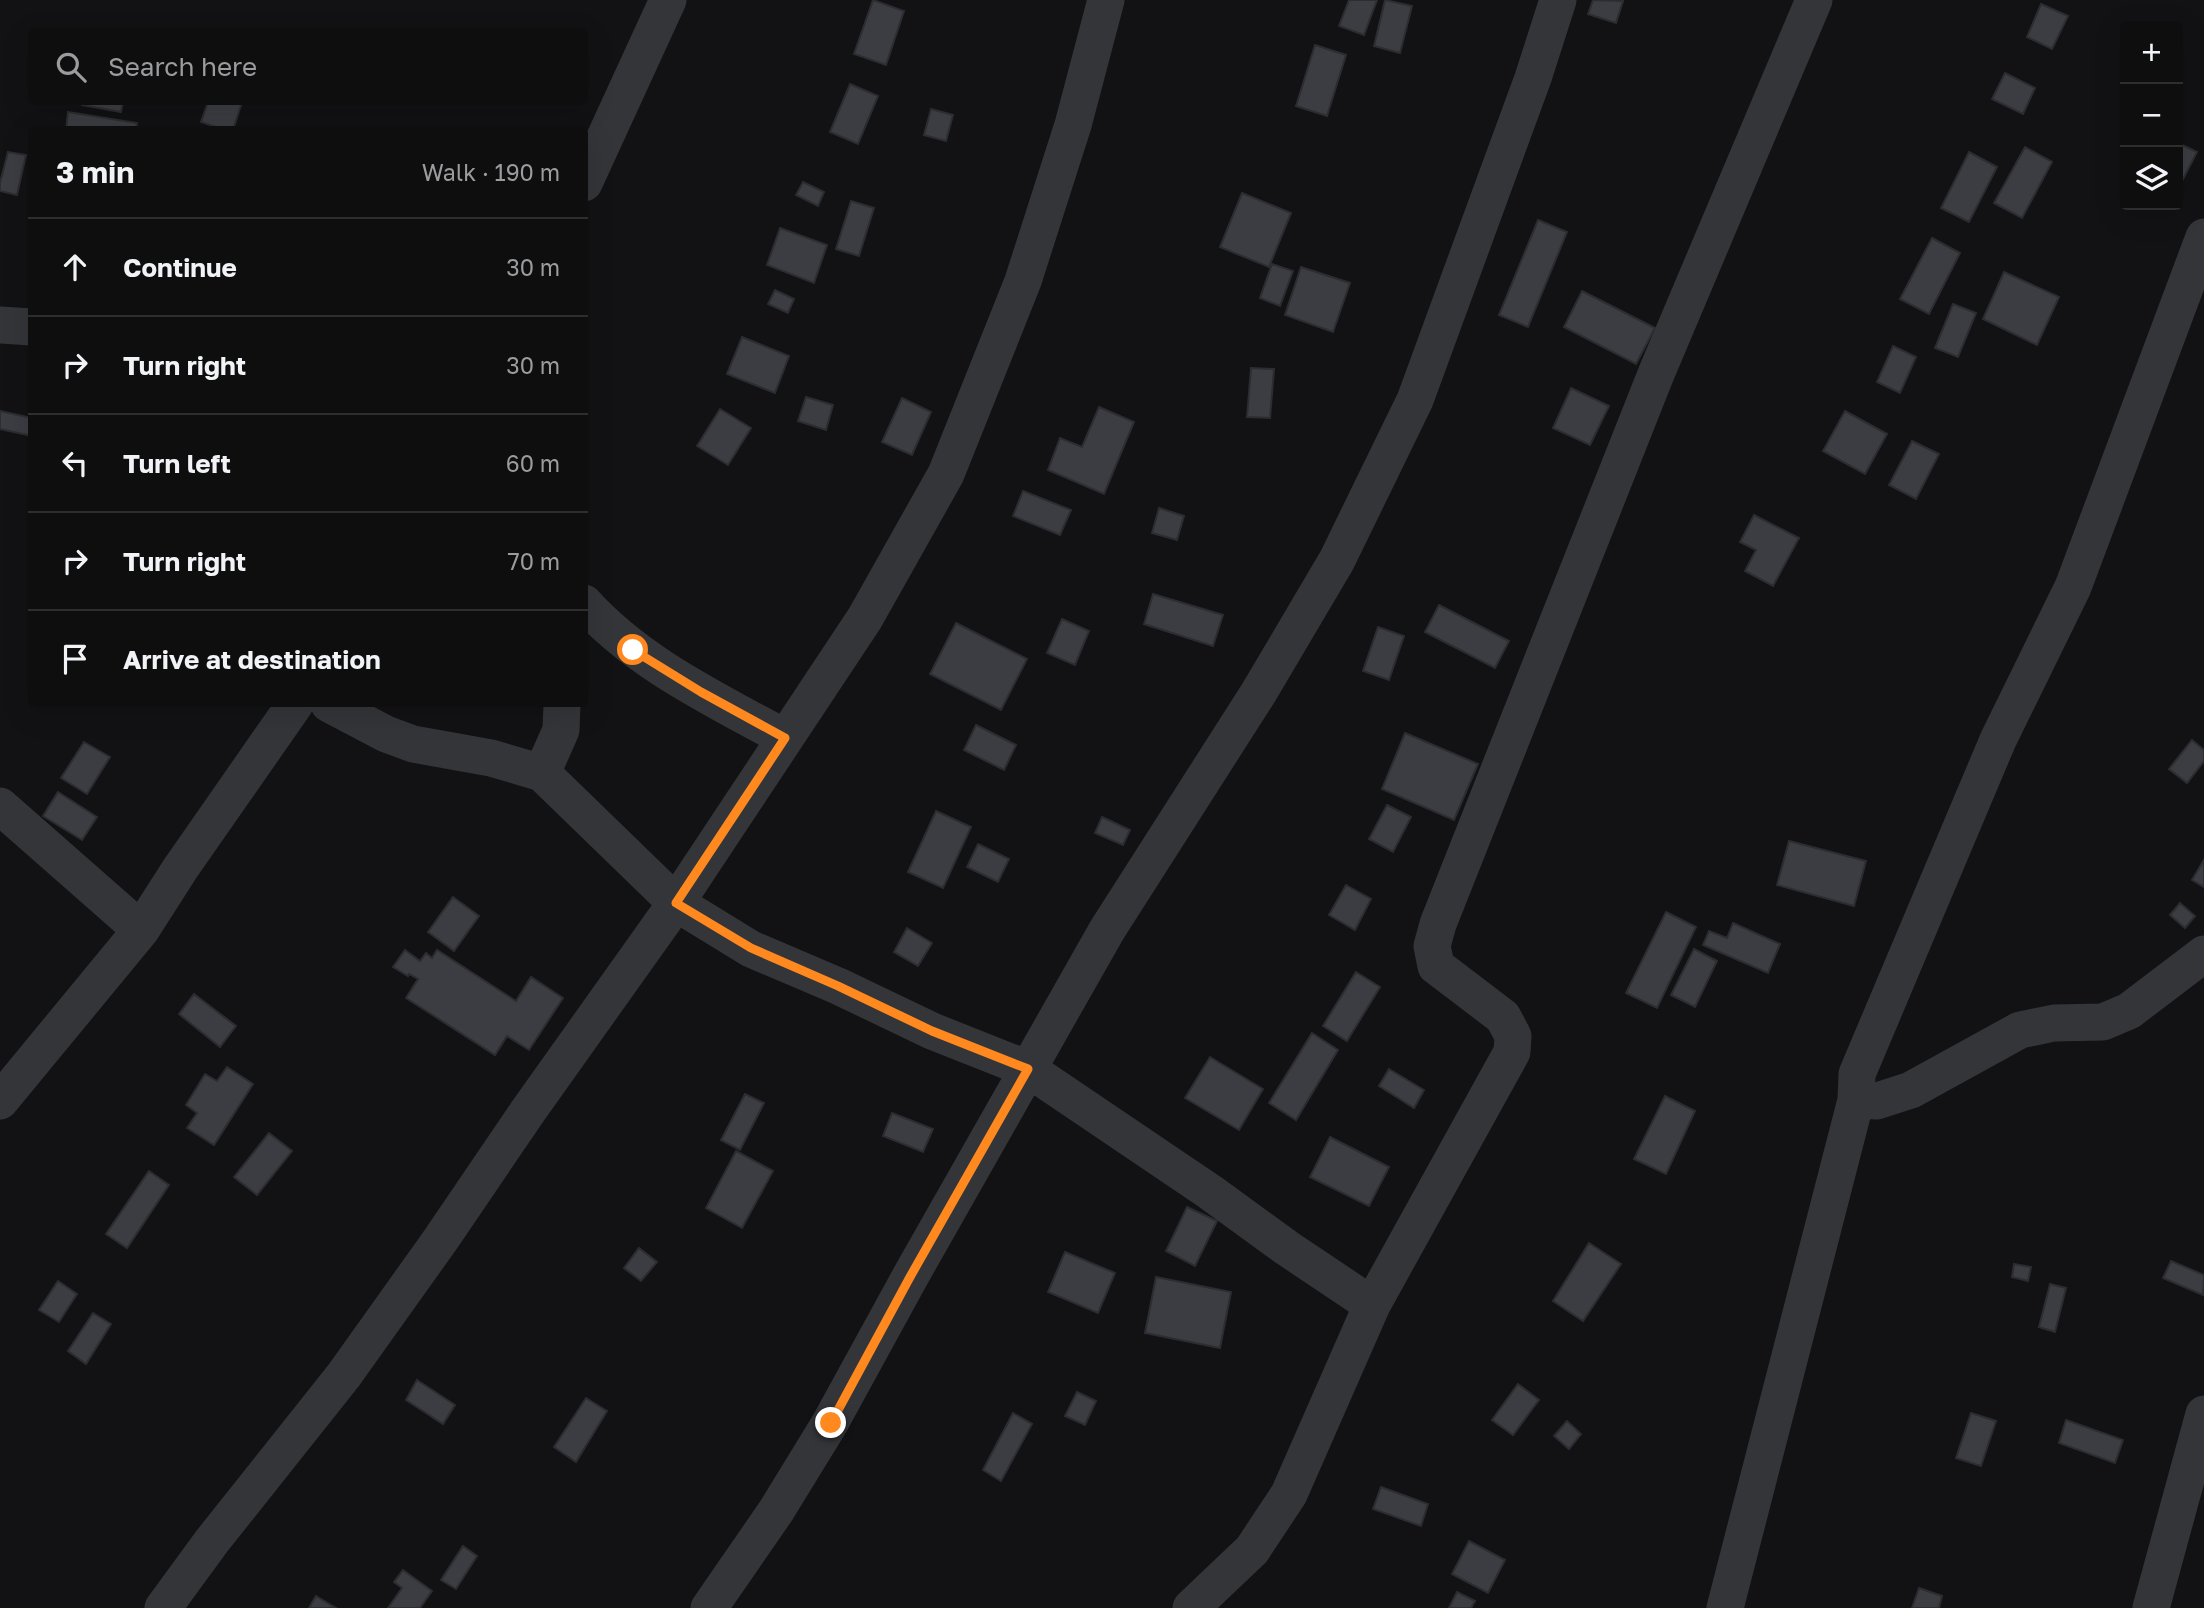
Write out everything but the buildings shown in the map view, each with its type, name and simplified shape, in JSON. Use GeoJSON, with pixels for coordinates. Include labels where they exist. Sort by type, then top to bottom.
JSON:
{"type":"FeatureCollection","features":[{"type":"Feature","properties":{"kind":"street"},"geometry":{"type":"LineString","coordinates":[[588,174],[667,0]]}},
{"type":"Feature","properties":{"kind":"street"},"geometry":{"type":"LineString","coordinates":[[163,1608],[212,1541],[344,1376],[676,903],[865,618],[946,474],[1023,281],[1073,125],[1106,0]]}},
{"type":"Feature","properties":{"kind":"street"},"geometry":{"type":"LineString","coordinates":[[709,1608],[776,1511],[831,1423],[910,1277],[1107,930],[1259,692],[1338,561],[1415,400],[1558,0]]}},
{"type":"Feature","properties":{"kind":"street"},"geometry":{"type":"LineString","coordinates":[[1191,1608],[1252,1550],[1289,1494],[1372,1305],[1512,1052],[1513,1036],[1503,1017],[1436,967],[1432,946],[1438,924],[1656,374],[1814,0]]}},
{"type":"Feature","properties":{"kind":"street"},"geometry":{"type":"LineString","coordinates":[[1725,1608],[1856,1100],[1857,1074],[1998,740],[2073,587],[2204,237]]}},
{"type":"Feature","properties":{"kind":"street"},"geometry":{"type":"LineString","coordinates":[[0,325],[28,327]]}},
{"type":"Feature","properties":{"kind":"street"},"geometry":{"type":"LineString","coordinates":[[588,607],[633,650],[701,692],[785,738]]}},
{"type":"Feature","properties":{"kind":"street"},"geometry":{"type":"LineString","coordinates":[[0,1101],[141,930],[180,869],[293,707]]}},
{"type":"Feature","properties":{"kind":"street"},"geometry":{"type":"LineString","coordinates":[[335,707],[386,734],[414,744],[491,758],[542,773],[676,903],[751,948],[932,1031],[1028,1069],[1372,1305]]}},
{"type":"Feature","properties":{"kind":"street"},"geometry":{"type":"LineString","coordinates":[[542,773],[561,730],[562,707]]}},
{"type":"Feature","properties":{"kind":"street"},"geometry":{"type":"LineString","coordinates":[[0,806],[141,930]]}},
{"type":"Feature","properties":{"kind":"street"},"geometry":{"type":"LineString","coordinates":[[1856,1100],[1877,1101],[1911,1090],[2020,1030],[2054,1023],[2102,1022],[2129,1011],[2204,954]]}},
{"type":"Feature","properties":{"kind":"street"},"geometry":{"type":"LineString","coordinates":[[2151,1608],[2204,1414]]}},
{"type":"Feature","properties":{"kind":"route"},"geometry":{"type":"LineString","coordinates":[[633,650],[701,692],[785,738],[676,903],[751,948],[932,1031],[1028,1069],[831,1423]]}}]}
